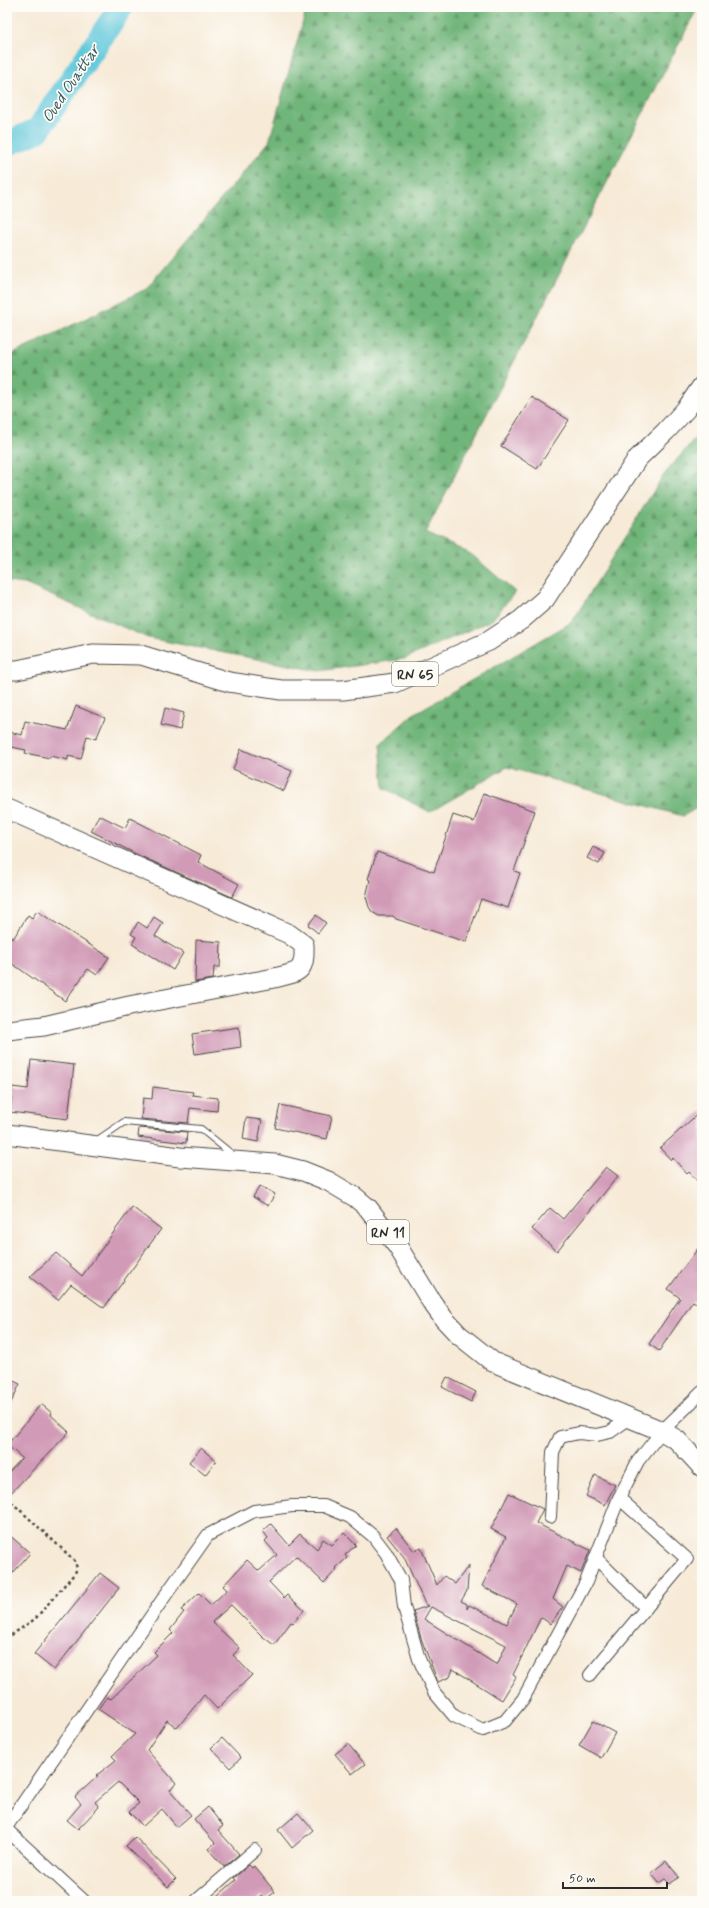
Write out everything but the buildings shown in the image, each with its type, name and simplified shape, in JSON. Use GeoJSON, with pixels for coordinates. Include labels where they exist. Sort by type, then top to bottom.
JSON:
{"type":"FeatureCollection","features":[{"type":"Feature","properties":{"kind":"main road","name":"RN 65"},"geometry":{"type":"LineString","coordinates":[[7,670],[17,670],[93,654],[141,655],[229,682],[281,690],[343,690],[395,683],[489,641],[521,620],[546,600],[637,459],[666,432],[687,408],[702,386]]}},
{"type":"Feature","properties":{"kind":"main road"},"geometry":{"type":"LineString","coordinates":[[7,809],[289,934],[304,945],[305,962],[297,972],[289,974],[129,1006],[44,1026],[7,1030]]}},
{"type":"Feature","properties":{"kind":"main road","name":"RN 11"},"geometry":{"type":"LineString","coordinates":[[7,1134],[180,1157],[275,1164],[303,1171],[328,1181],[354,1197],[380,1221],[444,1319],[459,1335],[492,1362],[631,1417],[662,1431],[677,1440],[698,1459]]}},
{"type":"Feature","properties":{"kind":"street"},"geometry":{"type":"LineString","coordinates":[[7,1826],[208,1535],[254,1511],[292,1506],[324,1506],[350,1517],[373,1536],[386,1553],[400,1580],[404,1607],[419,1659],[434,1692],[454,1716],[483,1730],[506,1721],[523,1699],[586,1582],[619,1498],[638,1461],[662,1431],[701,1395]]}},
{"type":"Feature","properties":{"kind":"street"},"geometry":{"type":"LineString","coordinates":[[550,1517],[553,1452],[560,1437],[579,1433],[597,1435],[610,1432],[631,1417]]}},
{"type":"Feature","properties":{"kind":"street"},"geometry":{"type":"LineString","coordinates":[[590,1675],[687,1559],[619,1498]]}},
{"type":"Feature","properties":{"kind":"street"},"geometry":{"type":"LineString","coordinates":[[596,1558],[646,1608]]}},
{"type":"Feature","properties":{"kind":"street"},"geometry":{"type":"LineString","coordinates":[[7,1830],[84,1901]]}},
{"type":"Feature","properties":{"kind":"street"},"geometry":{"type":"LineString","coordinates":[[196,1901],[255,1850]]}},
{"type":"Feature","properties":{"kind":"lane"},"geometry":{"type":"LineString","coordinates":[[89,1146],[124,1122],[201,1129],[240,1162]]}},
{"type":"Feature","properties":{"kind":"path"},"geometry":{"type":"LineString","coordinates":[[7,1498],[74,1560],[77,1568],[75,1573],[35,1619],[7,1638]]}},
{"type":"Feature","properties":{"kind":"green space"},"geometry":{"type":"Polygon","coordinates":[[[307,7],[698,7],[425,533],[471,554],[515,592],[492,620],[404,659],[319,671],[148,638],[25,584],[7,582],[7,357],[146,289],[269,142],[307,7]]]}},
{"type":"Feature","properties":{"kind":"green space"},"geometry":{"type":"Polygon","coordinates":[[[702,430],[702,805],[683,816],[507,767],[430,812],[384,788],[380,744],[412,715],[572,622],[663,476],[702,430]]]}},
{"type":"Feature","properties":{"kind":"waterway","name":"Oued Ouattar"},"geometry":{"type":"LineString","coordinates":[[7,144],[38,130],[121,7]]}}]}
